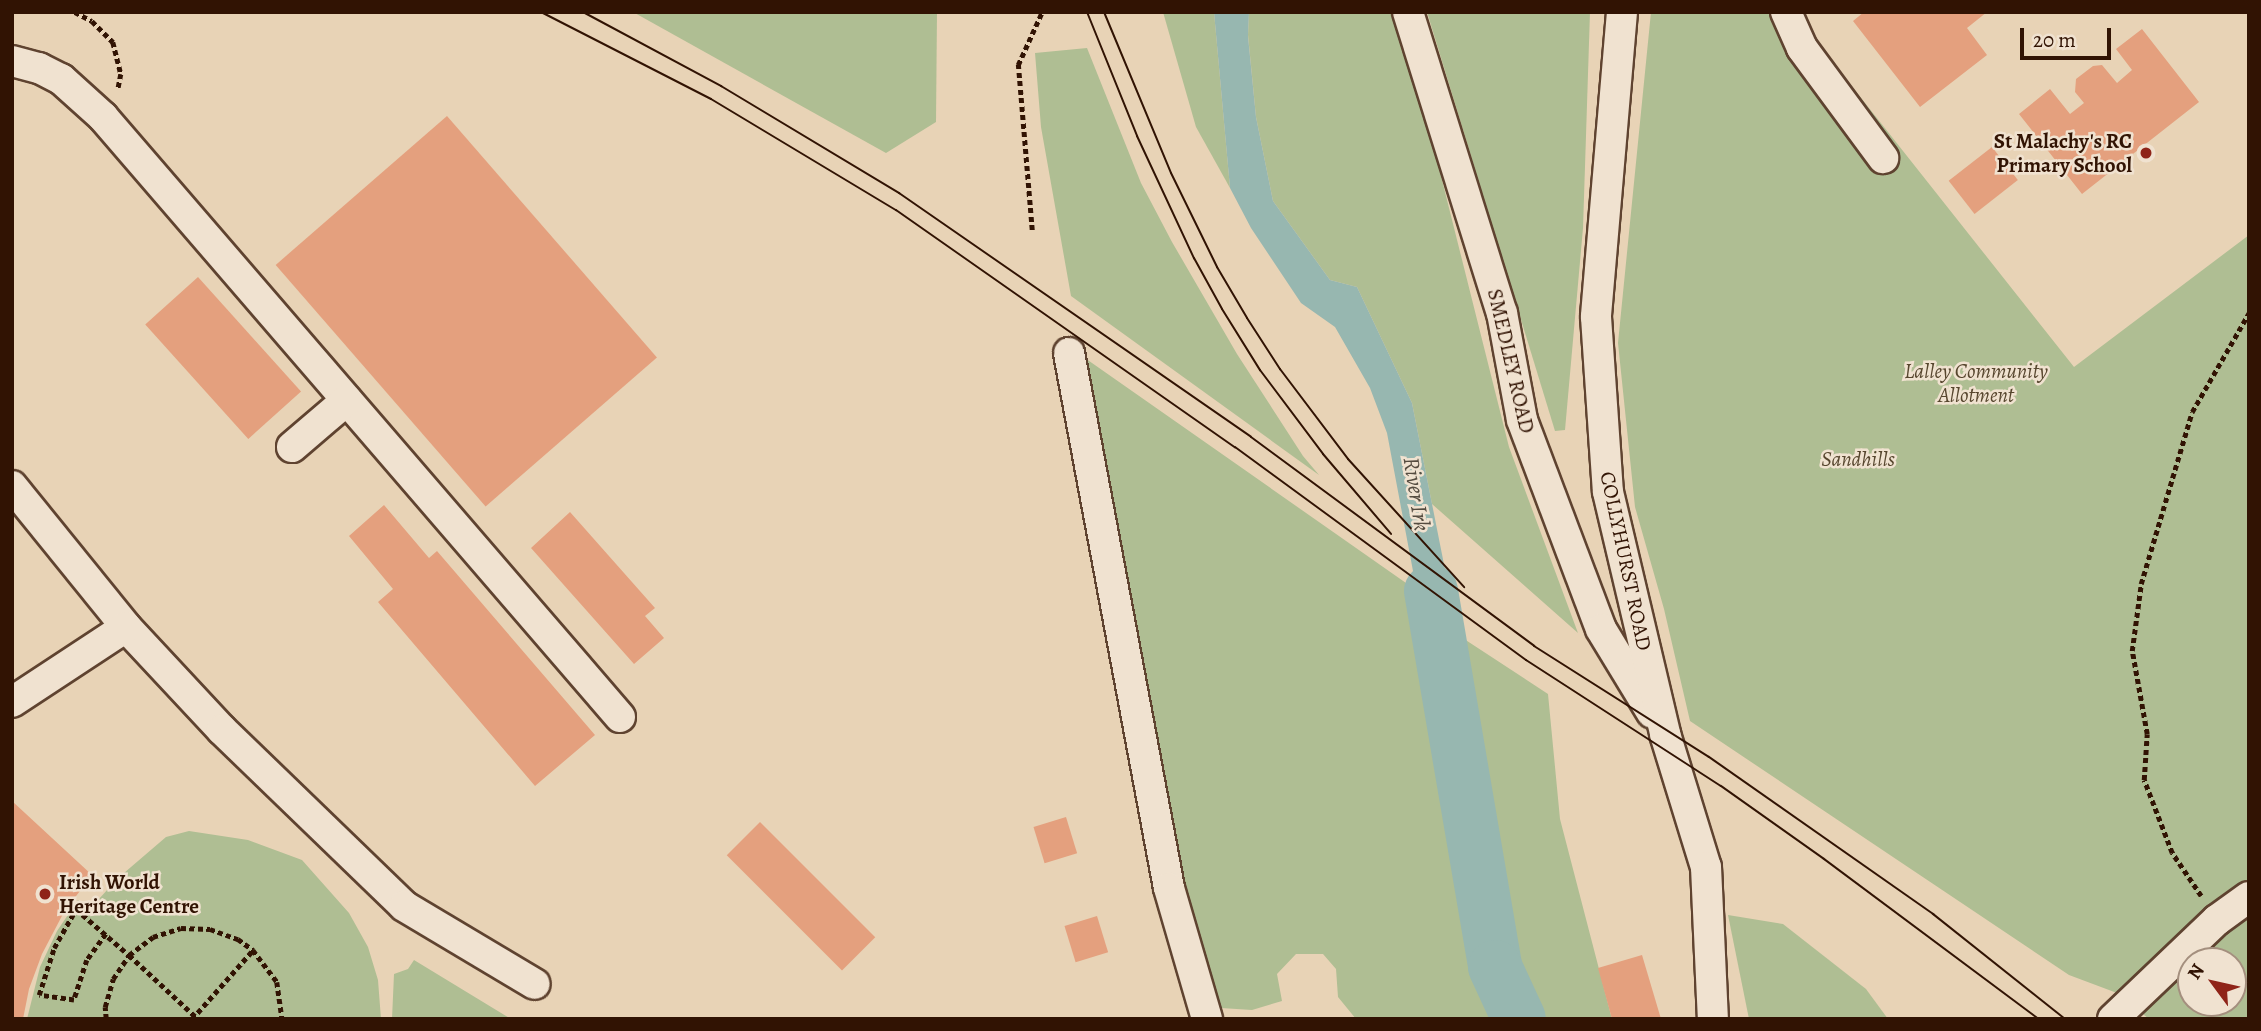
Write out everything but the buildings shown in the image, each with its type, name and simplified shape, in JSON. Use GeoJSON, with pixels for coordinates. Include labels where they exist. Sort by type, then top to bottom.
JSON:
{"type":"FeatureCollection","features":[{"type":"Feature","properties":{"kind":"street","name":"SMEDLEY ROAD"},"geometry":{"type":"LineString","coordinates":[[1408,12],[1502,313],[1522,420],[1601,629],[1665,734]]}},
{"type":"Feature","properties":{"kind":"street","name":"COLLYHURST ROAD"},"geometry":{"type":"LineString","coordinates":[[1622,12],[1596,317],[1608,492],[1665,734],[1706,867],[1713,1019]]}},
{"type":"Feature","properties":{"kind":"street"},"geometry":{"type":"LineString","coordinates":[[1786,12],[1802,48],[1883,158]]}},
{"type":"Feature","properties":{"kind":"street"},"geometry":{"type":"LineString","coordinates":[[12,61],[39,68],[61,79],[103,117],[620,717]]}},
{"type":"Feature","properties":{"kind":"street"},"geometry":{"type":"LineString","coordinates":[[1069,353],[1169,888],[1207,1019]]}},
{"type":"Feature","properties":{"kind":"street"},"geometry":{"type":"LineString","coordinates":[[292,447],[347,400]]}},
{"type":"Feature","properties":{"kind":"street"},"geometry":{"type":"LineString","coordinates":[[12,486],[126,627],[222,730],[404,906],[536,984]]}},
{"type":"Feature","properties":{"kind":"street"},"geometry":{"type":"LineString","coordinates":[[12,702],[126,627]]}},
{"type":"Feature","properties":{"kind":"street"},"geometry":{"type":"LineString","coordinates":[[2113,1019],[2217,920],[2249,897]]}},
{"type":"Feature","properties":{"kind":"path"},"geometry":{"type":"LineString","coordinates":[[75,12],[102,29],[113,42],[118,58],[119,88],[114,104],[103,117]]}},
{"type":"Feature","properties":{"kind":"path"},"geometry":{"type":"LineString","coordinates":[[1032,229],[1018,65],[1042,12]]}},
{"type":"Feature","properties":{"kind":"path"},"geometry":{"type":"LineString","coordinates":[[2217,920],[2172,853],[2144,780],[2147,734],[2132,651],[2141,584],[2192,412],[2249,313]]}},
{"type":"Feature","properties":{"kind":"path"},"geometry":{"type":"LineString","coordinates":[[106,934],[87,960],[74,1000],[39,995],[54,948],[76,909],[106,934],[129,955],[195,1018],[253,950]]}},
{"type":"Feature","properties":{"kind":"path"},"geometry":{"type":"LineString","coordinates":[[106,1019],[105,1007],[113,979],[129,955],[153,937],[181,928],[211,929],[238,939],[253,950],[276,982],[282,1019]]}},
{"type":"Feature","properties":{"kind":"green space"},"geometry":{"type":"Polygon","coordinates":[[[633,12],[937,12],[936,122],[886,153],[633,12]]]}},
{"type":"Feature","properties":{"kind":"green space"},"geometry":{"type":"Polygon","coordinates":[[[1163,12],[1214,12],[1230,188],[1196,127],[1163,12]]]}},
{"type":"Feature","properties":{"kind":"green space"},"geometry":{"type":"Polygon","coordinates":[[[1249,12],[1391,12],[1440,172],[1509,447],[1578,633],[1432,504],[1412,403],[1357,287],[1330,280],[1273,201],[1256,117],[1248,35],[1249,12]]]}},
{"type":"Feature","properties":{"kind":"green space"},"geometry":{"type":"Polygon","coordinates":[[[1427,12],[1590,12],[1583,228],[1565,430],[1555,431],[1427,12]]]}},
{"type":"Feature","properties":{"kind":"green space","name":"Sandhills"},"geometry":{"type":"Polygon","coordinates":[[[1651,12],[1793,12],[2074,367],[2249,235],[2249,1019],[2149,1019],[2117,993],[2069,975],[1690,721],[1664,609],[1635,507],[1618,343],[1651,12]]]}},
{"type":"Feature","properties":{"kind":"green space"},"geometry":{"type":"Polygon","coordinates":[[[1087,48],[1141,183],[1172,242],[1237,354],[1303,456],[1319,475],[1071,296],[1041,127],[1035,53],[1087,48]]]}},
{"type":"Feature","properties":{"kind":"green space"},"geometry":{"type":"Polygon","coordinates":[[[1082,356],[1416,590],[1461,865],[1483,967],[1507,1019],[1356,1019],[1338,997],[1336,969],[1323,954],[1296,954],[1277,974],[1282,1001],[1252,1010],[1221,1008],[1200,952],[1166,813],[1082,356]]]}},
{"type":"Feature","properties":{"kind":"green space"},"geometry":{"type":"Polygon","coordinates":[[[1458,635],[1548,694],[1560,819],[1612,1019],[1535,1019],[1511,962],[1469,748],[1459,674],[1458,635]]]}},
{"type":"Feature","properties":{"kind":"green space"},"geometry":{"type":"Polygon","coordinates":[[[189,831],[248,840],[302,860],[349,913],[368,947],[378,980],[381,1019],[27,1019],[40,967],[57,931],[78,900],[89,910],[117,879],[166,837],[189,831]]]}},
{"type":"Feature","properties":{"kind":"green space"},"geometry":{"type":"Polygon","coordinates":[[[1728,915],[1783,924],[1866,989],[1888,1019],[1749,1019],[1728,915]]]}},
{"type":"Feature","properties":{"kind":"green space"},"geometry":{"type":"Polygon","coordinates":[[[414,960],[511,1019],[392,1019],[394,974],[408,969],[414,960]]]}},
{"type":"Feature","properties":{"kind":"water"},"geometry":{"type":"Polygon","coordinates":[[[1214,12],[1249,12],[1248,36],[1256,117],[1273,201],[1330,280],[1357,287],[1412,403],[1458,635],[1459,674],[1429,656],[1387,433],[1370,388],[1335,327],[1301,303],[1251,228],[1230,188],[1214,12]]]}},
{"type":"Feature","properties":{"kind":"waterway","name":"River Irk"},"geometry":{"type":"LineString","coordinates":[[1431,591],[1495,967],[1519,1019]]}},
{"type":"Feature","properties":{"kind":"tram line"},"geometry":{"type":"LineString","coordinates":[[541,12],[711,99],[896,210],[1235,447],[1526,660],[1721,786],[2039,1019]]}},
{"type":"Feature","properties":{"kind":"tram line"},"geometry":{"type":"LineString","coordinates":[[583,12],[721,86],[899,193],[1251,437],[1534,646],[1709,757],[1933,914],[2065,1019]]}},
{"type":"Feature","properties":{"kind":"tram line"},"geometry":{"type":"LineString","coordinates":[[1087,12],[1137,136],[1194,258],[1222,309],[1260,370],[1323,454],[1391,534]]}},
{"type":"Feature","properties":{"kind":"tram line"},"geometry":{"type":"LineString","coordinates":[[1104,12],[1171,173],[1217,267],[1247,318],[1280,369],[1348,459],[1464,587]]}},
{"type":"Feature","properties":{"kind":"place","name":"St Malachy's RC Primary School"},"geometry":{"type":"Point","coordinates":[2146,153]}},
{"type":"Feature","properties":{"kind":"place","name":"Irish World Heritage Centre"},"geometry":{"type":"Point","coordinates":[45,894]}},
{"type":"Feature","properties":{"kind":"park label","name":"Lalley Community Allotment"},"geometry":{"type":"Point","coordinates":[1976,383]}}]}
